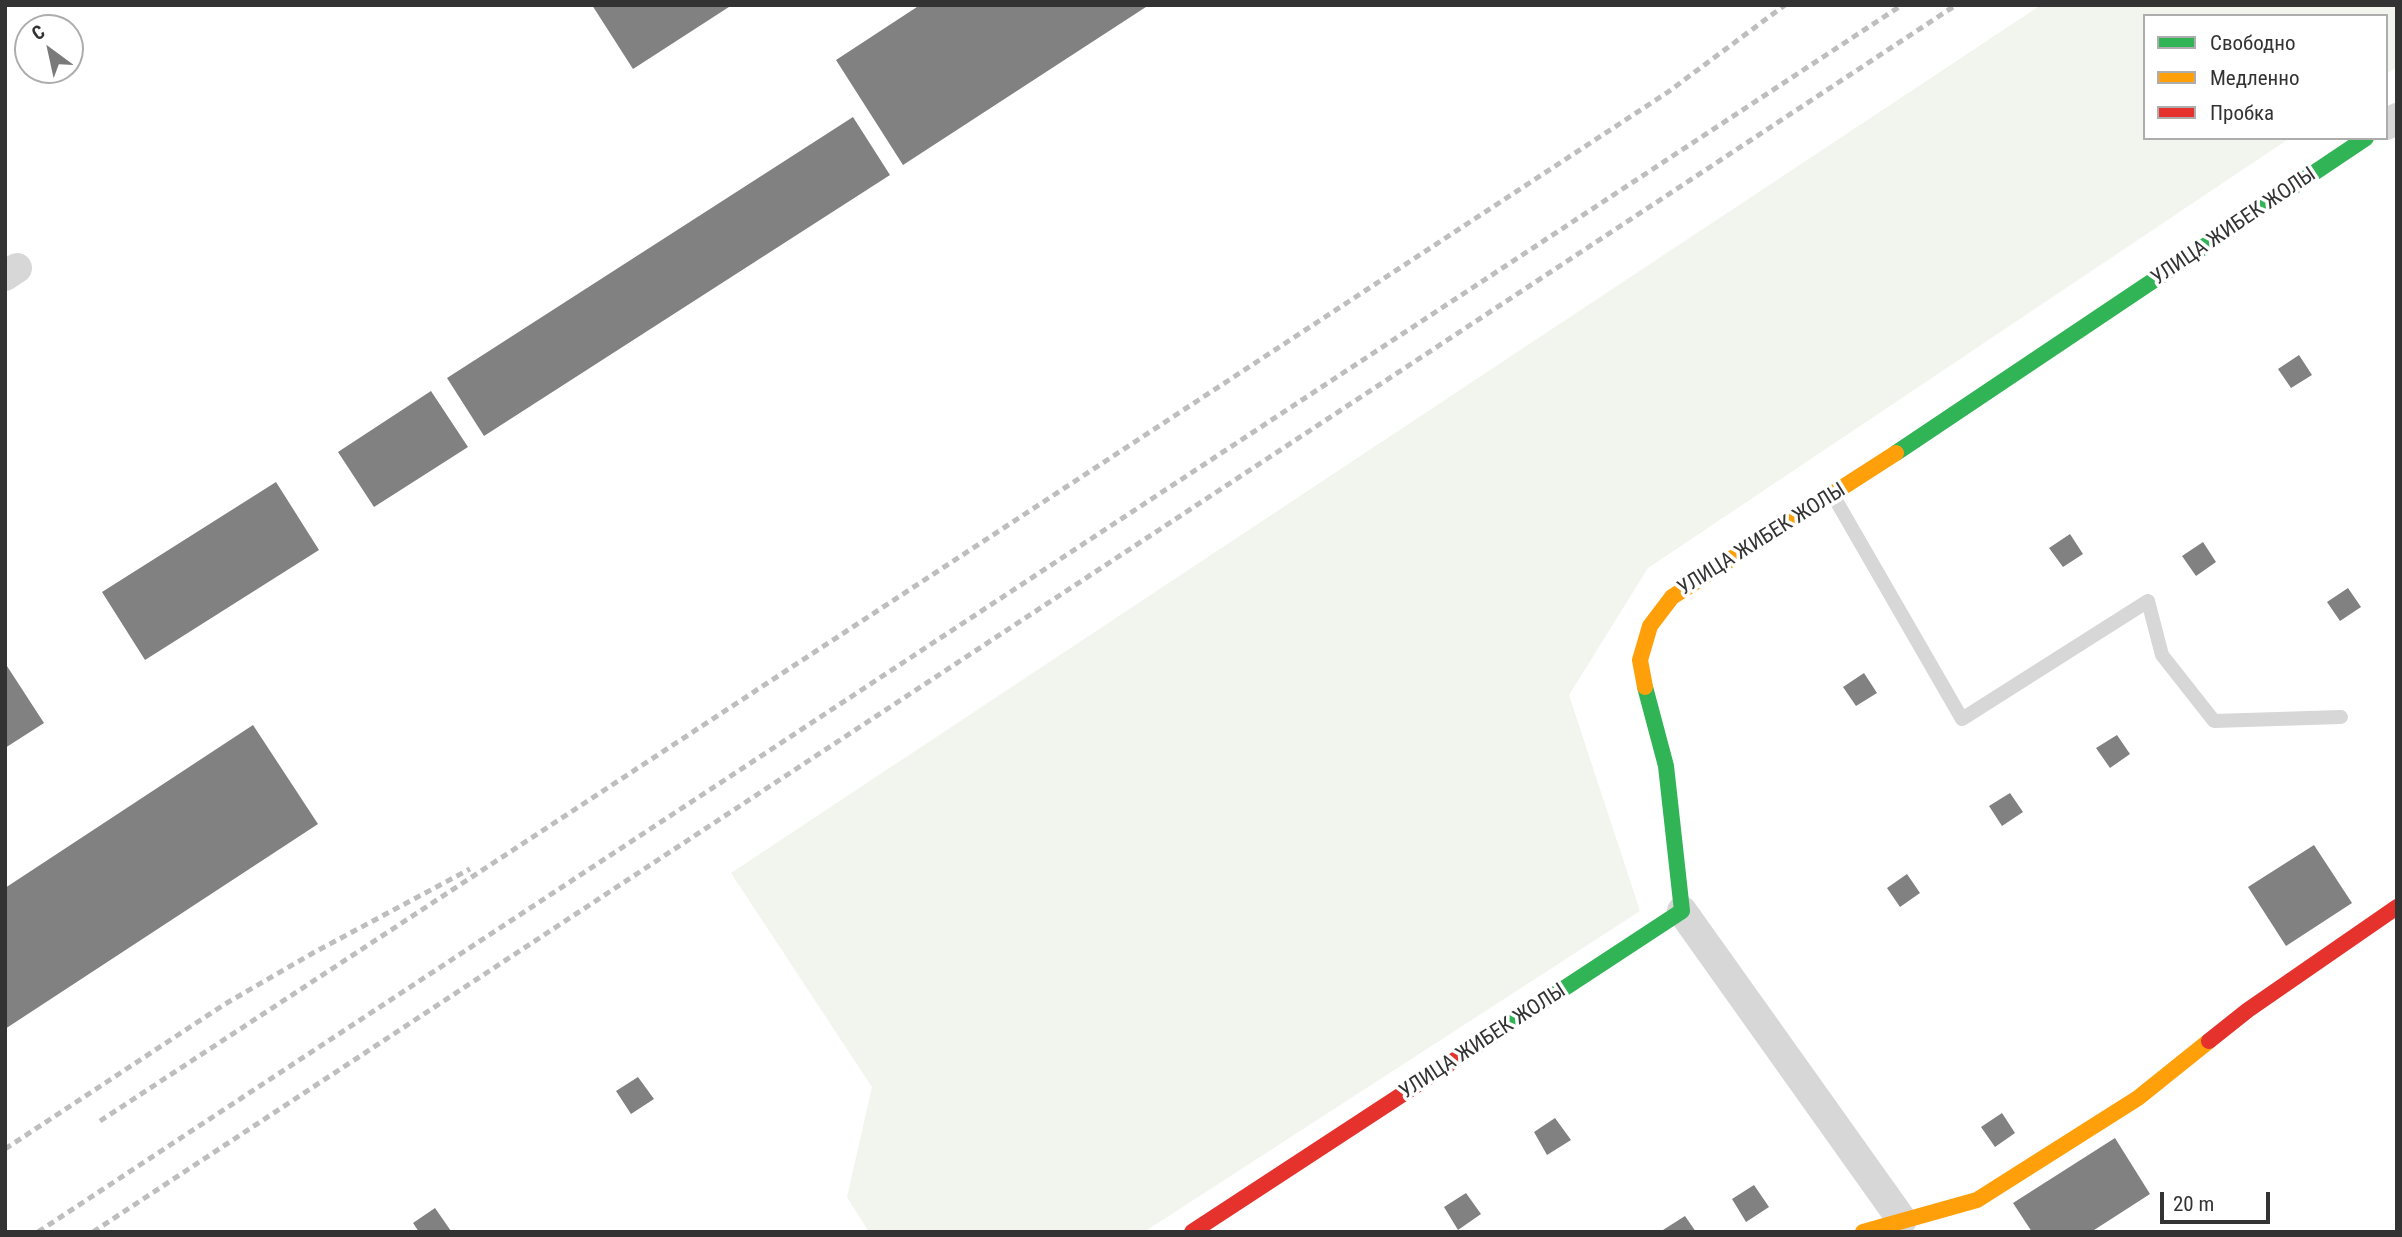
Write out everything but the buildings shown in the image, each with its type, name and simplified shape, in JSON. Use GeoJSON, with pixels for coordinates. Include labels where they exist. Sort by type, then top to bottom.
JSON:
{"type":"FeatureCollection","features":[{"type":"Feature","properties":{"kind":"street","name":"УЛИЦА ЖИБЕК ЖОЛЫ"},"geometry":{"type":"LineString","coordinates":[[1192,1232],[1682,911],[1666,766],[1651,715],[1640,660],[1650,626],[1672,597],[1833,495],[2363,140]]}},
{"type":"Feature","properties":{"kind":"street"},"geometry":{"type":"LineString","coordinates":[[1863,1232],[1977,1200],[1989,1193],[2138,1098],[2248,1010],[2397,907]]}},
{"type":"Feature","properties":{"kind":"street"},"geometry":{"type":"LineString","coordinates":[[1682,911],[1902,1220]]}},
{"type":"Feature","properties":{"kind":"lane"},"geometry":{"type":"LineString","coordinates":[[1833,495],[1962,719],[2148,601],[2162,655],[2214,721],[2342,717]]}},
{"type":"Feature","properties":{"kind":"shaded area"},"geometry":{"type":"Polygon","coordinates":[[[2041,5],[2397,5],[2397,67],[2388,73],[2388,14],[2143,14],[2143,140],[2287,140],[1648,568],[1569,695],[1640,911],[1144,1232],[869,1232],[847,1197],[872,1087],[731,873],[2041,5]]]}},
{"type":"Feature","properties":{"kind":"railway"},"geometry":{"type":"LineString","coordinates":[[100,1121],[1668,92],[1785,5]]}},
{"type":"Feature","properties":{"kind":"railway"},"geometry":{"type":"LineString","coordinates":[[38,1232],[1902,5]]}},
{"type":"Feature","properties":{"kind":"railway"},"geometry":{"type":"LineString","coordinates":[[93,1232],[1956,5]]}},
{"type":"Feature","properties":{"kind":"railway"},"geometry":{"type":"LineString","coordinates":[[5,1149],[225,1004],[313,953],[470,869]]}},
{"type":"Feature","properties":{"kind":"traffic: fast"},"geometry":{"type":"LineString","coordinates":[[1896,453],[2363,140]]}},
{"type":"Feature","properties":{"kind":"traffic: fast"},"geometry":{"type":"LineString","coordinates":[[1490,1037],[1682,911],[1666,766],[1645,687]]}},
{"type":"Feature","properties":{"kind":"traffic: slow"},"geometry":{"type":"LineString","coordinates":[[1645,687],[1640,660],[1650,626],[1672,597],[1896,453]]}},
{"type":"Feature","properties":{"kind":"traffic: slow"},"geometry":{"type":"LineString","coordinates":[[1863,1232],[1977,1200],[2138,1098],[2209,1041]]}},
{"type":"Feature","properties":{"kind":"traffic: jam"},"geometry":{"type":"LineString","coordinates":[[2209,1041],[2248,1010],[2397,907]]}},
{"type":"Feature","properties":{"kind":"traffic: jam"},"geometry":{"type":"LineString","coordinates":[[1192,1232],[1490,1037]]}}]}
